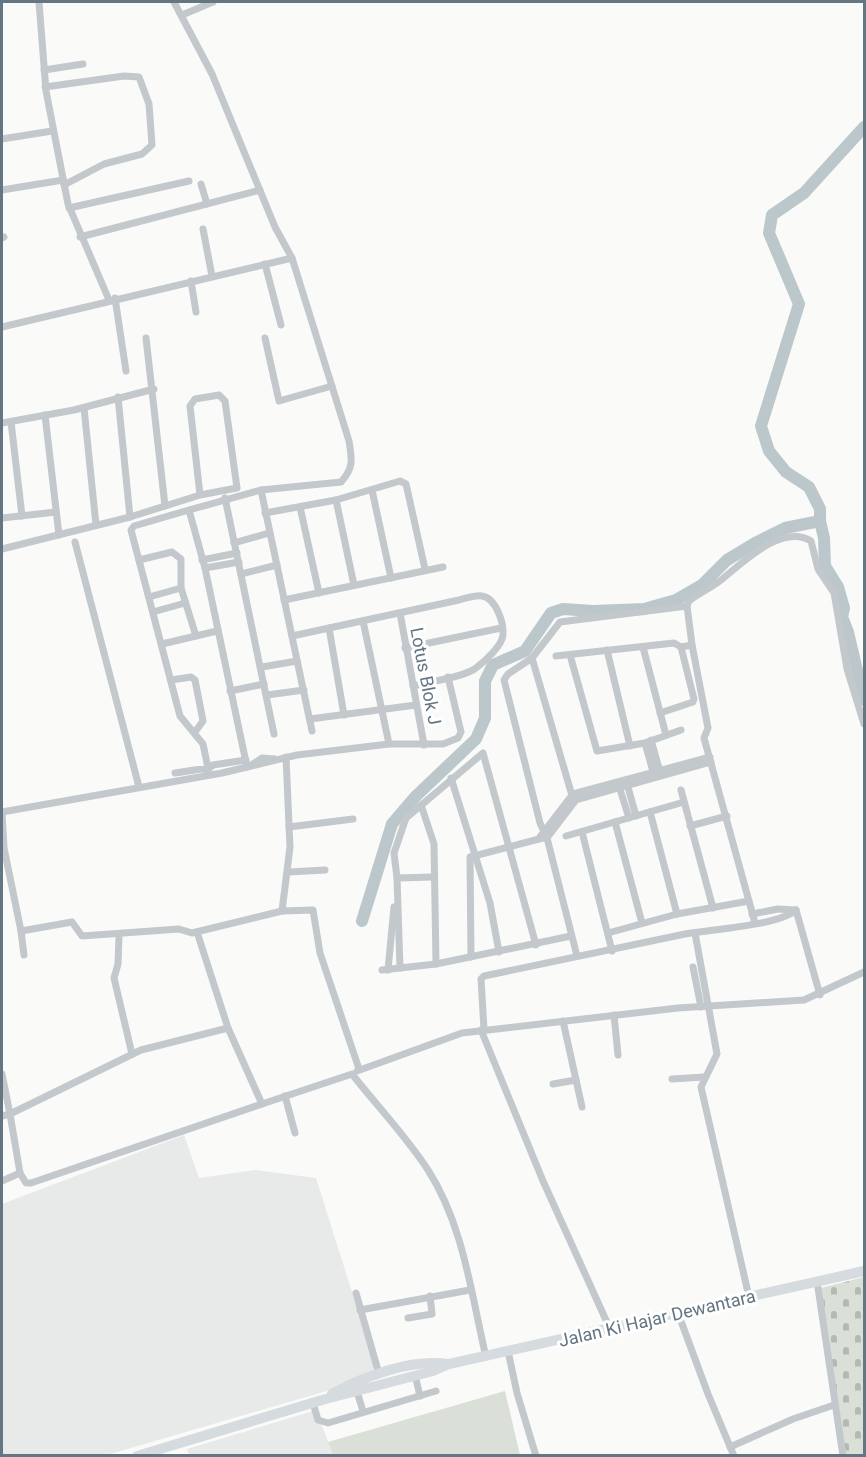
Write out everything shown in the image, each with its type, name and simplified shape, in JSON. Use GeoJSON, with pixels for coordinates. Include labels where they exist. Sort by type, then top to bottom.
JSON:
{"type":"FeatureCollection","features":[{"type":"Feature","properties":{"kind":"main road","name":"Jalan Ki Hajar Dewantara"},"geometry":{"type":"LineString","coordinates":[[398,1374],[416,1378],[448,1364],[864,1271]]}},
{"type":"Feature","properties":{"kind":"main road","name":"Jalan Ki Hajar Dewantara"},"geometry":{"type":"LineString","coordinates":[[316,1404],[350,1384],[398,1374],[430,1362],[448,1364]]}},
{"type":"Feature","properties":{"kind":"main road","name":"Jalan Ki Hajar Dewantara"},"geometry":{"type":"LineString","coordinates":[[137,1455],[316,1404],[358,1395],[384,1376]]}},
{"type":"Feature","properties":{"kind":"street"},"geometry":{"type":"LineString","coordinates":[[39,2],[45,87],[63,183],[80,237],[112,299],[126,371]]}},
{"type":"Feature","properties":{"kind":"street"},"geometry":{"type":"LineString","coordinates":[[174,2],[234,124],[275,227],[292,258],[349,441],[353,462],[350,473],[340,482],[261,490],[225,498],[134,526],[131,530],[180,716],[203,744],[208,768],[204,776]]}},
{"type":"Feature","properties":{"kind":"street"},"geometry":{"type":"LineString","coordinates":[[182,15],[213,2]]}},
{"type":"Feature","properties":{"kind":"street"},"geometry":{"type":"LineString","coordinates":[[44,70],[83,64]]}},
{"type":"Feature","properties":{"kind":"street"},"geometry":{"type":"LineString","coordinates":[[2,190],[63,183],[104,164],[142,154],[152,145],[149,104],[139,77],[124,76],[45,87]]}},
{"type":"Feature","properties":{"kind":"street"},"geometry":{"type":"LineString","coordinates":[[2,139],[52,131]]}},
{"type":"Feature","properties":{"kind":"street"},"geometry":{"type":"LineString","coordinates":[[69,208],[189,181]]}},
{"type":"Feature","properties":{"kind":"street"},"geometry":{"type":"LineString","coordinates":[[201,184],[207,204]]}},
{"type":"Feature","properties":{"kind":"street"},"geometry":{"type":"LineString","coordinates":[[80,237],[260,190]]}},
{"type":"Feature","properties":{"kind":"street"},"geometry":{"type":"LineString","coordinates":[[203,229],[212,276]]}},
{"type":"Feature","properties":{"kind":"street"},"geometry":{"type":"LineString","coordinates":[[2,327],[292,258]]}},
{"type":"Feature","properties":{"kind":"street"},"geometry":{"type":"LineString","coordinates":[[266,264],[281,325]]}},
{"type":"Feature","properties":{"kind":"street"},"geometry":{"type":"LineString","coordinates":[[190,281],[196,312]]}},
{"type":"Feature","properties":{"kind":"street"},"geometry":{"type":"LineString","coordinates":[[146,338],[165,506]]}},
{"type":"Feature","properties":{"kind":"street"},"geometry":{"type":"LineString","coordinates":[[265,338],[279,401],[332,386]]}},
{"type":"Feature","properties":{"kind":"street"},"geometry":{"type":"LineString","coordinates":[[2,423],[84,408],[153,389]]}},
{"type":"Feature","properties":{"kind":"street"},"geometry":{"type":"LineString","coordinates":[[2,549],[130,517],[200,495],[237,488],[232,436],[222,397],[219,395],[195,399],[192,402],[200,495]]}},
{"type":"Feature","properties":{"kind":"street"},"geometry":{"type":"LineString","coordinates":[[118,397],[130,517]]}},
{"type":"Feature","properties":{"kind":"street"},"geometry":{"type":"LineString","coordinates":[[84,408],[96,525]]}},
{"type":"Feature","properties":{"kind":"street"},"geometry":{"type":"LineString","coordinates":[[45,415],[59,535]]}},
{"type":"Feature","properties":{"kind":"street"},"geometry":{"type":"LineString","coordinates":[[10,422],[22,516]]}},
{"type":"Feature","properties":{"kind":"street"},"geometry":{"type":"LineString","coordinates":[[265,513],[336,500],[400,481],[406,484],[425,569]]}},
{"type":"Feature","properties":{"kind":"street"},"geometry":{"type":"LineString","coordinates":[[261,490],[312,731]]}},
{"type":"Feature","properties":{"kind":"street"},"geometry":{"type":"LineString","coordinates":[[372,490],[391,578]]}},
{"type":"Feature","properties":{"kind":"street"},"geometry":{"type":"LineString","coordinates":[[225,498],[262,667],[274,734]]}},
{"type":"Feature","properties":{"kind":"street"},"geometry":{"type":"LineString","coordinates":[[336,500],[354,585]]}},
{"type":"Feature","properties":{"kind":"street"},"geometry":{"type":"LineString","coordinates":[[300,507],[319,593]]}},
{"type":"Feature","properties":{"kind":"street"},"geometry":{"type":"LineString","coordinates":[[189,510],[247,765]]}},
{"type":"Feature","properties":{"kind":"street"},"geometry":{"type":"LineString","coordinates":[[2,518],[56,512]]}},
{"type":"Feature","properties":{"kind":"street"},"geometry":{"type":"LineString","coordinates":[[234,543],[269,533]]}},
{"type":"Feature","properties":{"kind":"street"},"geometry":{"type":"LineString","coordinates":[[577,956],[504,686],[508,674],[532,658],[560,622],[687,606],[696,595],[718,582],[759,549],[785,539],[806,538],[811,541],[818,569],[834,593],[846,669],[864,724]]}},
{"type":"Feature","properties":{"kind":"street"},"geometry":{"type":"LineString","coordinates":[[75,542],[139,787]]}},
{"type":"Feature","properties":{"kind":"street"},"geometry":{"type":"LineString","coordinates":[[140,560],[172,552],[178,555],[183,567],[181,588],[196,636]]}},
{"type":"Feature","properties":{"kind":"street"},"geometry":{"type":"LineString","coordinates":[[203,564],[237,553]]}},
{"type":"Feature","properties":{"kind":"street"},"geometry":{"type":"LineString","coordinates":[[203,564],[239,562]]}},
{"type":"Feature","properties":{"kind":"street"},"geometry":{"type":"LineString","coordinates":[[241,574],[277,565]]}},
{"type":"Feature","properties":{"kind":"street"},"geometry":{"type":"LineString","coordinates":[[284,600],[443,567]]}},
{"type":"Feature","properties":{"kind":"street"},"geometry":{"type":"LineString","coordinates":[[149,597],[181,588]]}},
{"type":"Feature","properties":{"kind":"street"},"geometry":{"type":"LineString","coordinates":[[292,636],[482,596],[496,606],[503,635],[499,644],[475,670],[413,686]]}},
{"type":"Feature","properties":{"kind":"street"},"geometry":{"type":"LineString","coordinates":[[153,612],[185,603]]}},
{"type":"Feature","properties":{"kind":"street"},"geometry":{"type":"LineString","coordinates":[[687,606],[708,728],[704,738],[727,816],[754,923]]}},
{"type":"Feature","properties":{"kind":"street","name":"Lotus Blok J"},"geometry":{"type":"LineString","coordinates":[[400,613],[424,745]]}},
{"type":"Feature","properties":{"kind":"street"},"geometry":{"type":"LineString","coordinates":[[363,621],[389,744]]}},
{"type":"Feature","properties":{"kind":"street"},"geometry":{"type":"LineString","coordinates":[[328,628],[344,715]]}},
{"type":"Feature","properties":{"kind":"street"},"geometry":{"type":"LineString","coordinates":[[405,648],[501,628]]}},
{"type":"Feature","properties":{"kind":"street"},"geometry":{"type":"LineString","coordinates":[[162,644],[217,631]]}},
{"type":"Feature","properties":{"kind":"street"},"geometry":{"type":"LineString","coordinates":[[556,656],[674,643],[681,647],[692,645]]}},
{"type":"Feature","properties":{"kind":"street"},"geometry":{"type":"LineString","coordinates":[[660,713],[693,702],[694,699],[681,647]]}},
{"type":"Feature","properties":{"kind":"street"},"geometry":{"type":"LineString","coordinates":[[644,648],[666,735]]}},
{"type":"Feature","properties":{"kind":"street"},"geometry":{"type":"LineString","coordinates":[[607,651],[630,746]]}},
{"type":"Feature","properties":{"kind":"street"},"geometry":{"type":"LineString","coordinates":[[570,655],[597,751],[648,742],[681,730]]}},
{"type":"Feature","properties":{"kind":"street"},"geometry":{"type":"LineString","coordinates":[[532,658],[573,798]]}},
{"type":"Feature","properties":{"kind":"street"},"geometry":{"type":"LineString","coordinates":[[262,667],[297,661]]}},
{"type":"Feature","properties":{"kind":"street"},"geometry":{"type":"LineString","coordinates":[[171,680],[191,677],[195,680],[203,721],[195,732]]}},
{"type":"Feature","properties":{"kind":"street"},"geometry":{"type":"LineString","coordinates":[[24,955],[4,848],[2,813],[204,776],[247,765],[262,758],[277,760],[389,744],[443,744],[458,738],[461,732],[448,677]]}},
{"type":"Feature","properties":{"kind":"street"},"geometry":{"type":"LineString","coordinates":[[230,691],[264,684]]}},
{"type":"Feature","properties":{"kind":"street"},"geometry":{"type":"LineString","coordinates":[[267,695],[304,690]]}},
{"type":"Feature","properties":{"kind":"street"},"geometry":{"type":"LineString","coordinates":[[310,719],[416,705]]}},
{"type":"Feature","properties":{"kind":"street"},"geometry":{"type":"LineString","coordinates":[[648,742],[657,774]]}},
{"type":"Feature","properties":{"kind":"street"},"geometry":{"type":"LineString","coordinates":[[400,968],[394,853],[399,833],[406,818],[483,753],[536,945]]}},
{"type":"Feature","properties":{"kind":"street"},"geometry":{"type":"LineString","coordinates":[[282,911],[289,876],[286,757]]}},
{"type":"Feature","properties":{"kind":"street"},"geometry":{"type":"LineString","coordinates":[[471,957],[468,861],[474,853],[544,836],[573,798],[623,782],[710,760]]}},
{"type":"Feature","properties":{"kind":"street"},"geometry":{"type":"LineString","coordinates":[[175,773],[247,765]]}},
{"type":"Feature","properties":{"kind":"street"},"geometry":{"type":"LineString","coordinates":[[451,778],[490,903],[499,952]]}},
{"type":"Feature","properties":{"kind":"street"},"geometry":{"type":"LineString","coordinates":[[623,782],[632,817]]}},
{"type":"Feature","properties":{"kind":"street"},"geometry":{"type":"LineString","coordinates":[[681,790],[713,908]]}},
{"type":"Feature","properties":{"kind":"street"},"geometry":{"type":"LineString","coordinates":[[566,836],[684,802]]}},
{"type":"Feature","properties":{"kind":"street"},"geometry":{"type":"LineString","coordinates":[[421,805],[434,844],[436,964]]}},
{"type":"Feature","properties":{"kind":"street"},"geometry":{"type":"LineString","coordinates":[[650,812],[677,915]]}},
{"type":"Feature","properties":{"kind":"street"},"geometry":{"type":"LineString","coordinates":[[690,826],[727,816]]}},
{"type":"Feature","properties":{"kind":"street"},"geometry":{"type":"LineString","coordinates":[[289,827],[353,819]]}},
{"type":"Feature","properties":{"kind":"street"},"geometry":{"type":"LineString","coordinates":[[615,822],[642,923]]}},
{"type":"Feature","properties":{"kind":"street"},"geometry":{"type":"LineString","coordinates":[[582,832],[612,951]]}},
{"type":"Feature","properties":{"kind":"street"},"geometry":{"type":"LineString","coordinates":[[289,876],[325,870]]}},
{"type":"Feature","properties":{"kind":"street"},"geometry":{"type":"LineString","coordinates":[[397,878],[433,877]]}},
{"type":"Feature","properties":{"kind":"street"},"geometry":{"type":"LineString","coordinates":[[398,900],[394,908],[385,970],[436,964],[571,936]]}},
{"type":"Feature","properties":{"kind":"street"},"geometry":{"type":"LineString","coordinates":[[608,933],[677,915],[748,901]]}},
{"type":"Feature","properties":{"kind":"street"},"geometry":{"type":"LineString","coordinates":[[752,914],[778,909],[796,910]]}},
{"type":"Feature","properties":{"kind":"street"},"geometry":{"type":"LineString","coordinates":[[610,1329],[543,1181],[482,1030],[482,977],[577,956],[754,923],[785,916],[796,910]]}},
{"type":"Feature","properties":{"kind":"street"},"geometry":{"type":"LineString","coordinates":[[796,910],[820,995]]}},
{"type":"Feature","properties":{"kind":"street"},"geometry":{"type":"LineString","coordinates":[[21,930],[72,922],[75,923],[82,936],[119,936],[179,930],[192,933],[282,911],[314,912],[320,953],[359,1070]]}},
{"type":"Feature","properties":{"kind":"street"},"geometry":{"type":"LineString","coordinates":[[192,933],[228,1028],[262,1104]]}},
{"type":"Feature","properties":{"kind":"street"},"geometry":{"type":"LineString","coordinates":[[695,933],[704,1007]]}},
{"type":"Feature","properties":{"kind":"street"},"geometry":{"type":"LineString","coordinates":[[119,936],[116,970],[124,1029],[132,1054]]}},
{"type":"Feature","properties":{"kind":"street"},"geometry":{"type":"LineString","coordinates":[[693,967],[717,1054],[701,1087],[749,1298]]}},
{"type":"Feature","properties":{"kind":"street"},"geometry":{"type":"LineString","coordinates":[[2,1074],[20,1173],[26,1183],[31,1183],[352,1074],[446,1039],[482,1030],[614,1015],[783,1002],[820,995],[864,972]]}},
{"type":"Feature","properties":{"kind":"street"},"geometry":{"type":"LineString","coordinates":[[614,1015],[618,1055]]}},
{"type":"Feature","properties":{"kind":"street"},"geometry":{"type":"LineString","coordinates":[[563,1021],[582,1107]]}},
{"type":"Feature","properties":{"kind":"street"},"geometry":{"type":"LineString","coordinates":[[2,1116],[44,1100],[132,1054],[228,1028]]}},
{"type":"Feature","properties":{"kind":"street"},"geometry":{"type":"LineString","coordinates":[[352,1074],[413,1150],[438,1188],[462,1246],[486,1357]]}},
{"type":"Feature","properties":{"kind":"street"},"geometry":{"type":"LineString","coordinates":[[672,1079],[704,1077]]}},
{"type":"Feature","properties":{"kind":"street"},"geometry":{"type":"LineString","coordinates":[[553,1084],[576,1080]]}},
{"type":"Feature","properties":{"kind":"street"},"geometry":{"type":"LineString","coordinates":[[285,1096],[296,1133]]}},
{"type":"Feature","properties":{"kind":"street"},"geometry":{"type":"LineString","coordinates":[[2,1181],[20,1173]]}},
{"type":"Feature","properties":{"kind":"street"},"geometry":{"type":"LineString","coordinates":[[817,1281],[843,1455]]}},
{"type":"Feature","properties":{"kind":"street"},"geometry":{"type":"LineString","coordinates":[[366,1309],[470,1290]]}},
{"type":"Feature","properties":{"kind":"street"},"geometry":{"type":"LineString","coordinates":[[356,1293],[366,1309],[384,1376]]}},
{"type":"Feature","properties":{"kind":"street"},"geometry":{"type":"LineString","coordinates":[[408,1318],[432,1314],[430,1296]]}},
{"type":"Feature","properties":{"kind":"street"},"geometry":{"type":"LineString","coordinates":[[678,1313],[708,1395],[734,1455]]}},
{"type":"Feature","properties":{"kind":"street"},"geometry":{"type":"LineString","coordinates":[[508,1351],[517,1394],[536,1455]]}},
{"type":"Feature","properties":{"kind":"street"},"geometry":{"type":"LineString","coordinates":[[416,1378],[420,1393]]}},
{"type":"Feature","properties":{"kind":"street"},"geometry":{"type":"LineString","coordinates":[[316,1404],[318,1420],[328,1423],[362,1409],[420,1393],[436,1392]]}},
{"type":"Feature","properties":{"kind":"street"},"geometry":{"type":"LineString","coordinates":[[358,1395],[362,1409]]}},
{"type":"Feature","properties":{"kind":"street"},"geometry":{"type":"LineString","coordinates":[[730,1447],[793,1419],[834,1405]]}},
{"type":"Feature","properties":{"kind":"shaded area"},"geometry":{"type":"Polygon","coordinates":[[[184,1135],[199,1178],[255,1170],[316,1178],[376,1368],[330,1390],[107,1455],[2,1456],[2,1204],[184,1135]]]}},
{"type":"Feature","properties":{"kind":"shaded area"},"geometry":{"type":"Polygon","coordinates":[[[316,1410],[333,1455],[189,1456],[187,1449],[316,1410]]]}},
{"type":"Feature","properties":{"kind":"green space"},"geometry":{"type":"Polygon","coordinates":[[[864,1277],[864,1455],[846,1455],[821,1288],[864,1277]]]}},
{"type":"Feature","properties":{"kind":"green space"},"geometry":{"type":"Polygon","coordinates":[[[505,1391],[520,1455],[333,1455],[328,1442],[505,1391]]]}},
{"type":"Feature","properties":{"kind":"waterway"},"geometry":{"type":"LineString","coordinates":[[362,921],[392,824],[416,796],[476,739],[485,718],[485,681],[493,665],[525,651],[551,613],[563,609],[593,611],[644,609],[676,600],[702,585],[727,560],[757,542],[785,528],[820,521],[820,509],[809,487],[786,472],[769,451],[761,426],[799,304],[769,233],[772,215],[804,193],[864,127]]}},
{"type":"Feature","properties":{"kind":"waterway"},"geometry":{"type":"LineString","coordinates":[[820,521],[824,538],[825,566],[838,587],[844,608],[842,617],[848,632],[864,700]]}}]}
